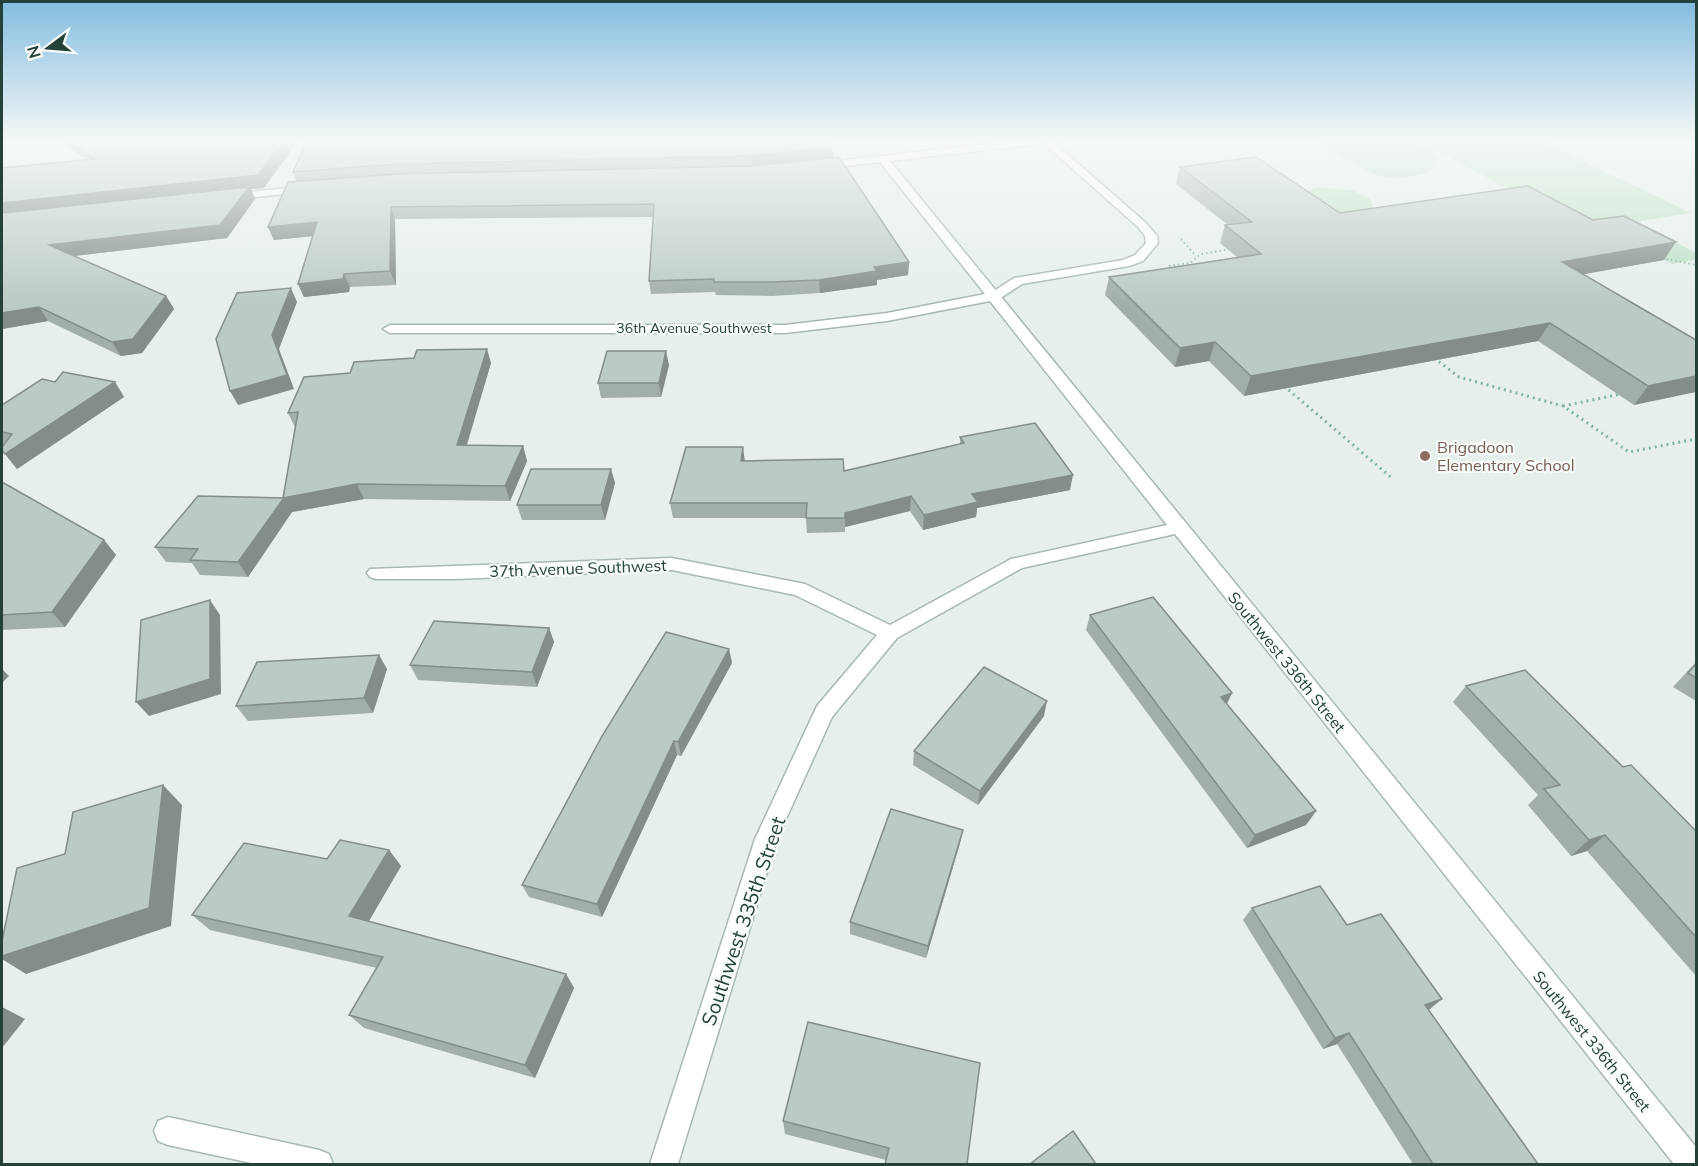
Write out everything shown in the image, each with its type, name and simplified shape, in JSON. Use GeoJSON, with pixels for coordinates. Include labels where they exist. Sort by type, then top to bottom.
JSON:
{"type":"FeatureCollection","features":[{"type":"Feature","properties":{"kind":"street"},"geometry":{"type":"LineString","coordinates":[[220,198],[244,195]]}},
{"type":"Feature","properties":{"kind":"street","name":"Southwest 336th Street"},"geometry":{"type":"LineString","coordinates":[[913,195],[1178,528],[1692,1164]]}},
{"type":"Feature","properties":{"kind":"street"},"geometry":{"type":"LineString","coordinates":[[995,296],[1018,281],[1125,263],[1139,258],[1152,243],[1151,236],[1108,195]]}},
{"type":"Feature","properties":{"kind":"street","name":"36th Avenue Southwest"},"geometry":{"type":"LineString","coordinates":[[390,329],[785,329],[886,317],[995,296]]}},
{"type":"Feature","properties":{"kind":"street"},"geometry":{"type":"LineString","coordinates":[[890,633],[1017,563],[1178,528]]}},
{"type":"Feature","properties":{"kind":"street","name":"37th Avenue Southwest"},"geometry":{"type":"LineString","coordinates":[[376,573],[456,573],[672,564],[799,589],[890,633]]}},
{"type":"Feature","properties":{"kind":"street","name":"Southwest 335th Street"},"geometry":{"type":"LineString","coordinates":[[664,1164],[766,839],[824,712],[890,633]]}},
{"type":"Feature","properties":{"kind":"street"},"geometry":{"type":"LineString","coordinates":[[168,1131],[319,1164]]}},
{"type":"Feature","properties":{"kind":"path"},"geometry":{"type":"LineString","coordinates":[[1190,263],[1201,254],[1236,248]]}},
{"type":"Feature","properties":{"kind":"path"},"geometry":{"type":"LineString","coordinates":[[1661,257],[1672,263],[1687,260],[1696,265]]}},
{"type":"Feature","properties":{"kind":"path"},"geometry":{"type":"LineString","coordinates":[[1444,356],[1434,358],[1459,377],[1563,406],[1629,452],[1696,438]]}},
{"type":"Feature","properties":{"kind":"path"},"geometry":{"type":"LineString","coordinates":[[1276,379],[1393,479]]}},
{"type":"Feature","properties":{"kind":"path"},"geometry":{"type":"LineString","coordinates":[[1563,406],[1623,393],[1613,387]]}},
{"type":"Feature","properties":{"kind":"green space"},"geometry":{"type":"Polygon","coordinates":[[[1312,195],[1363,195],[1370,199],[1374,209],[1340,215],[1312,195]]]}},
{"type":"Feature","properties":{"kind":"green space"},"geometry":{"type":"Polygon","coordinates":[[[1520,195],[1654,195],[1691,213],[1584,230],[1520,195]]]}},
{"type":"Feature","properties":{"kind":"green space"},"geometry":{"type":"Polygon","coordinates":[[[1640,224],[1696,253],[1696,260],[1672,264],[1606,229],[1640,224]]]}},
{"type":"Feature","properties":{"kind":"building"},"geometry":{"type":"Polygon","coordinates":[[[2,195],[71,195],[2,203],[2,195]]]}},
{"type":"Feature","properties":{"kind":"building"},"geometry":{"type":"Polygon","coordinates":[[[169,195],[243,195],[220,225],[49,245],[166,296],[133,339],[112,342],[39,307],[2,313],[2,213],[169,195]]]}},
{"type":"Feature","properties":{"kind":"building"},"geometry":{"type":"Polygon","coordinates":[[[282,195],[865,195],[909,262],[874,267],[877,271],[819,280],[649,281],[654,204],[391,207],[390,271],[344,274],[343,279],[298,284],[317,222],[268,227],[282,195]]]}},
{"type":"Feature","properties":{"kind":"building"},"geometry":{"type":"Polygon","coordinates":[[[1217,195],[1314,195],[1340,213],[1462,195],[1546,195],[1593,220],[1624,216],[1676,242],[1562,262],[1696,340],[1696,376],[1648,386],[1550,323],[1251,376],[1215,342],[1180,348],[1109,277],[1261,254],[1225,225],[1252,222],[1217,195]]]}},
{"type":"Feature","properties":{"kind":"building"},"geometry":{"type":"Polygon","coordinates":[[[291,288],[272,335],[287,375],[230,391],[216,339],[237,293],[291,288]]]}},
{"type":"Feature","properties":{"kind":"building"},"geometry":{"type":"Polygon","coordinates":[[[487,349],[457,445],[523,446],[505,486],[357,484],[283,498],[298,412],[288,413],[304,377],[350,373],[354,362],[414,358],[417,350],[487,349]]]}},
{"type":"Feature","properties":{"kind":"building"},"geometry":{"type":"Polygon","coordinates":[[[607,351],[666,351],[659,383],[598,383],[607,351]]]}},
{"type":"Feature","properties":{"kind":"building"},"geometry":{"type":"Polygon","coordinates":[[[63,372],[115,382],[5,454],[2,447],[12,434],[2,432],[2,405],[42,379],[55,382],[63,372]]]}},
{"type":"Feature","properties":{"kind":"building"},"geometry":{"type":"Polygon","coordinates":[[[1035,423],[1073,475],[972,494],[978,502],[924,515],[911,496],[845,513],[845,518],[806,518],[807,503],[670,503],[686,447],[743,447],[741,461],[843,459],[844,471],[964,443],[960,437],[1035,423]]]}},
{"type":"Feature","properties":{"kind":"building"},"geometry":{"type":"Polygon","coordinates":[[[531,469],[611,469],[601,505],[517,505],[531,469]]]}},
{"type":"Feature","properties":{"kind":"building"},"geometry":{"type":"Polygon","coordinates":[[[2,482],[104,540],[52,612],[2,615],[2,482]]]}},
{"type":"Feature","properties":{"kind":"building"},"geometry":{"type":"Polygon","coordinates":[[[198,496],[284,498],[238,562],[190,560],[198,549],[155,547],[198,496]]]}},
{"type":"Feature","properties":{"kind":"building"},"geometry":{"type":"Polygon","coordinates":[[[1153,597],[1232,693],[1221,697],[1316,811],[1255,835],[1090,615],[1153,597]]]}},
{"type":"Feature","properties":{"kind":"building"},"geometry":{"type":"Polygon","coordinates":[[[210,600],[210,679],[136,702],[141,620],[210,600]]]}},
{"type":"Feature","properties":{"kind":"building"},"geometry":{"type":"Polygon","coordinates":[[[434,621],[549,628],[532,672],[410,665],[434,621]]]}},
{"type":"Feature","properties":{"kind":"building"},"geometry":{"type":"Polygon","coordinates":[[[666,632],[729,649],[678,742],[674,741],[597,904],[522,885],[602,736],[666,632]]]}},
{"type":"Feature","properties":{"kind":"building"},"geometry":{"type":"Polygon","coordinates":[[[379,655],[364,698],[236,706],[257,662],[379,655]]]}},
{"type":"Feature","properties":{"kind":"building"},"geometry":{"type":"Polygon","coordinates":[[[1696,664],[1696,678],[1688,673],[1696,664]]]}},
{"type":"Feature","properties":{"kind":"building"},"geometry":{"type":"Polygon","coordinates":[[[984,667],[1047,701],[980,791],[914,751],[984,667]]]}},
{"type":"Feature","properties":{"kind":"building"},"geometry":{"type":"Polygon","coordinates":[[[1525,670],[1623,767],[1631,765],[1696,831],[1696,937],[1605,835],[1589,840],[1544,789],[1560,785],[1466,686],[1525,670]]]}},
{"type":"Feature","properties":{"kind":"building"},"geometry":{"type":"Polygon","coordinates":[[[163,785],[149,908],[2,956],[2,941],[17,868],[65,854],[73,812],[163,785]]]}},
{"type":"Feature","properties":{"kind":"building"},"geometry":{"type":"Polygon","coordinates":[[[891,809],[963,830],[928,946],[850,922],[891,809]]]}},
{"type":"Feature","properties":{"kind":"building"},"geometry":{"type":"Polygon","coordinates":[[[340,840],[389,850],[349,916],[566,974],[525,1065],[349,1015],[383,957],[192,915],[244,843],[327,859],[340,840]]]}},
{"type":"Feature","properties":{"kind":"building"},"geometry":{"type":"Polygon","coordinates":[[[1320,886],[1347,925],[1381,914],[1442,999],[1425,1005],[1538,1164],[1433,1164],[1349,1033],[1335,1038],[1252,908],[1320,886]]]}},
{"type":"Feature","properties":{"kind":"building"},"geometry":{"type":"Polygon","coordinates":[[[808,1022],[980,1063],[967,1164],[885,1164],[889,1148],[783,1121],[808,1022]]]}},
{"type":"Feature","properties":{"kind":"building"},"geometry":{"type":"Polygon","coordinates":[[[1073,1131],[1096,1164],[1030,1164],[1073,1131]]]}},
{"type":"Feature","properties":{"kind":"place","name":"Brigadoon Elementary School"},"geometry":{"type":"Point","coordinates":[1425,456]}}]}
